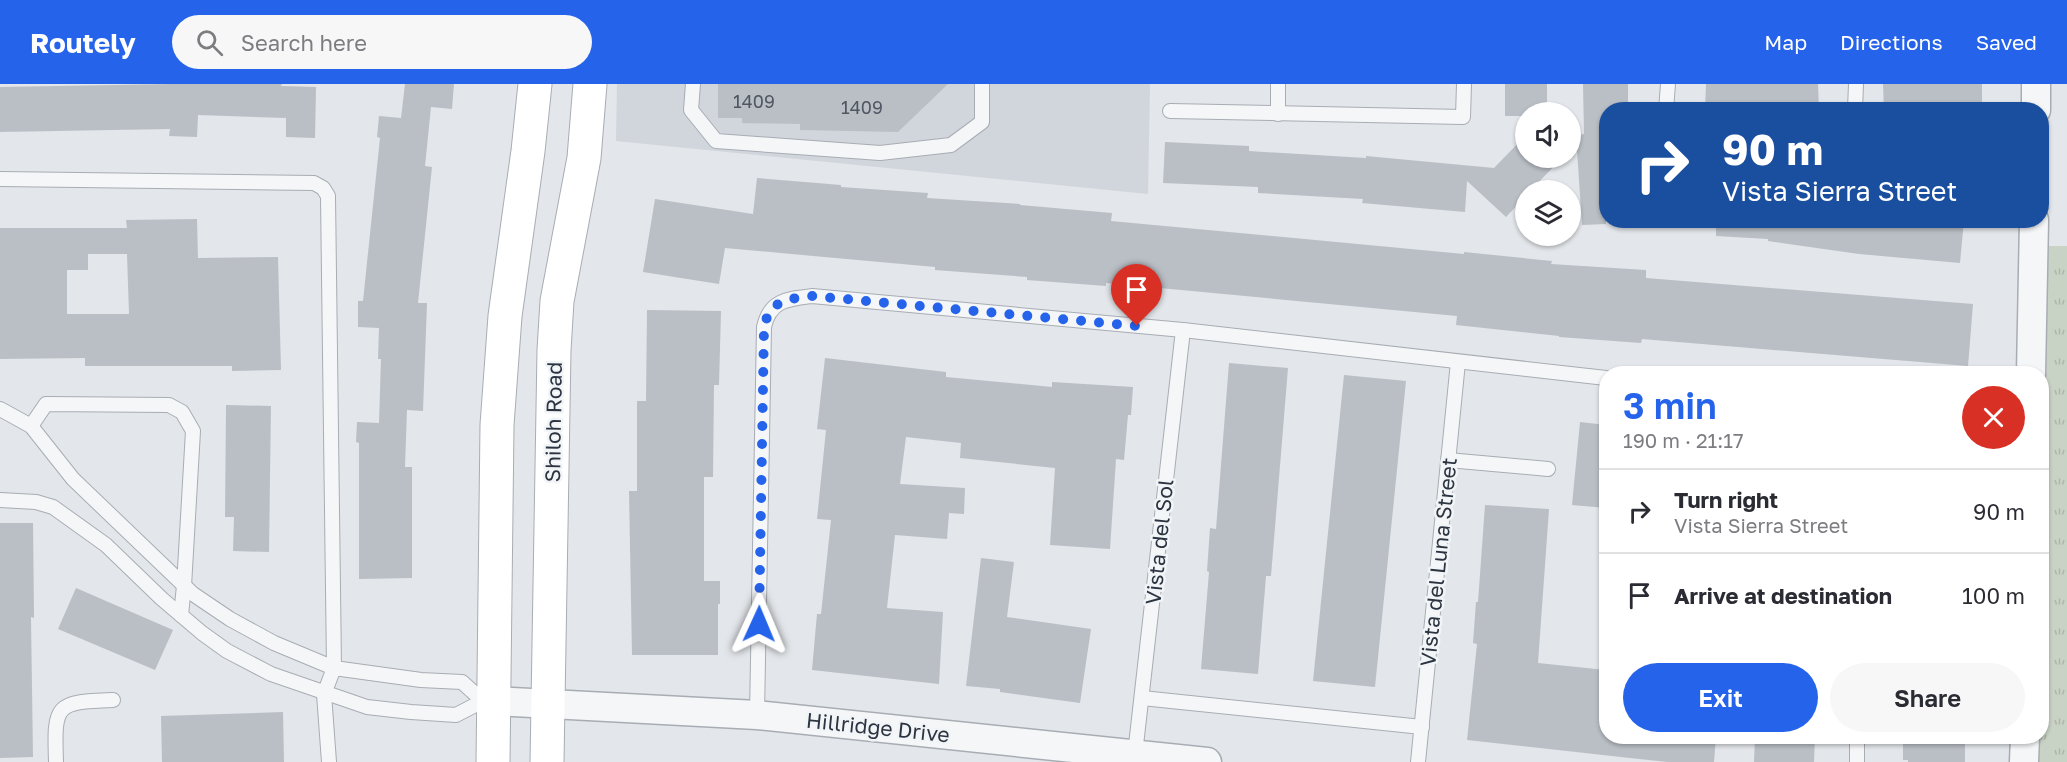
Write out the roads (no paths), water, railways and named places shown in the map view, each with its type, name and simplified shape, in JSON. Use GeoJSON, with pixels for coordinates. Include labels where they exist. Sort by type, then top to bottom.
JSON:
{"type":"FeatureCollection","features":[{"type":"Feature","properties":{"kind":"main road"},"geometry":{"type":"LineString","coordinates":[[493,762],[489,701],[497,425],[505,316],[535,84]]}},
{"type":"Feature","properties":{"kind":"main road","name":"Shiloh Road"},"geometry":{"type":"LineString","coordinates":[[548,762],[554,350],[557,301],[584,158],[590,84]]}},
{"type":"Feature","properties":{"kind":"street"},"geometry":{"type":"LineString","coordinates":[[2036,84],[2036,102]]}},
{"type":"Feature","properties":{"kind":"street"},"geometry":{"type":"LineString","coordinates":[[2031,366],[2034,228]]}},
{"type":"Feature","properties":{"kind":"street","name":"Hillridge Drive"},"geometry":{"type":"LineString","coordinates":[[489,701],[757,715],[1207,762]]}},
{"type":"Feature","properties":{"kind":"street"},"geometry":{"type":"LineString","coordinates":[[2024,762],[2025,744]]}},
{"type":"Feature","properties":{"kind":"lane"},"geometry":{"type":"LineString","coordinates":[[693,84],[691,110],[716,141],[880,153],[951,145],[982,122],[982,84]]}},
{"type":"Feature","properties":{"kind":"lane"},"geometry":{"type":"LineString","coordinates":[[1278,84],[1278,114]]}},
{"type":"Feature","properties":{"kind":"lane"},"geometry":{"type":"LineString","coordinates":[[1170,111],[1463,117],[1464,84]]}},
{"type":"Feature","properties":{"kind":"lane"},"geometry":{"type":"LineString","coordinates":[[1667,102],[1668,84]]}},
{"type":"Feature","properties":{"kind":"lane"},"geometry":{"type":"LineString","coordinates":[[1856,84],[1856,102]]}},
{"type":"Feature","properties":{"kind":"lane"},"geometry":{"type":"LineString","coordinates":[[0,179],[314,183],[323,188],[328,196],[334,668],[324,694],[329,762]]}},
{"type":"Feature","properties":{"kind":"lane"},"geometry":{"type":"LineString","coordinates":[[757,715],[764,327],[766,314],[776,304],[792,298],[812,296],[1183,330],[1599,377]]}},
{"type":"Feature","properties":{"kind":"lane","name":"Vista del Sol"},"geometry":{"type":"LineString","coordinates":[[1136,754],[1183,330]]}},
{"type":"Feature","properties":{"kind":"lane","name":"Vista del Luna Street"},"geometry":{"type":"LineString","coordinates":[[1418,762],[1458,362]]}},
{"type":"Feature","properties":{"kind":"lane"},"geometry":{"type":"LineString","coordinates":[[31,426],[46,404],[169,405],[182,412],[193,431],[181,615]]}},
{"type":"Feature","properties":{"kind":"lane"},"geometry":{"type":"LineString","coordinates":[[0,409],[31,426],[73,479],[184,586],[230,619],[274,643],[334,668],[421,680],[462,682],[489,701]]}},
{"type":"Feature","properties":{"kind":"lane"},"geometry":{"type":"LineString","coordinates":[[1448,460],[1548,469]]}},
{"type":"Feature","properties":{"kind":"lane"},"geometry":{"type":"LineString","coordinates":[[0,500],[36,502],[53,507],[106,545],[202,633],[227,651],[271,674],[367,707],[456,715],[489,701]]}},
{"type":"Feature","properties":{"kind":"lane"},"geometry":{"type":"LineString","coordinates":[[1142,698],[1422,727]]}},
{"type":"Feature","properties":{"kind":"lane"},"geometry":{"type":"LineString","coordinates":[[56,762],[55,732],[57,718],[63,707],[78,701],[113,700]]}},
{"type":"Feature","properties":{"kind":"lane"},"geometry":{"type":"LineString","coordinates":[[1857,744],[1857,762]]}}]}
